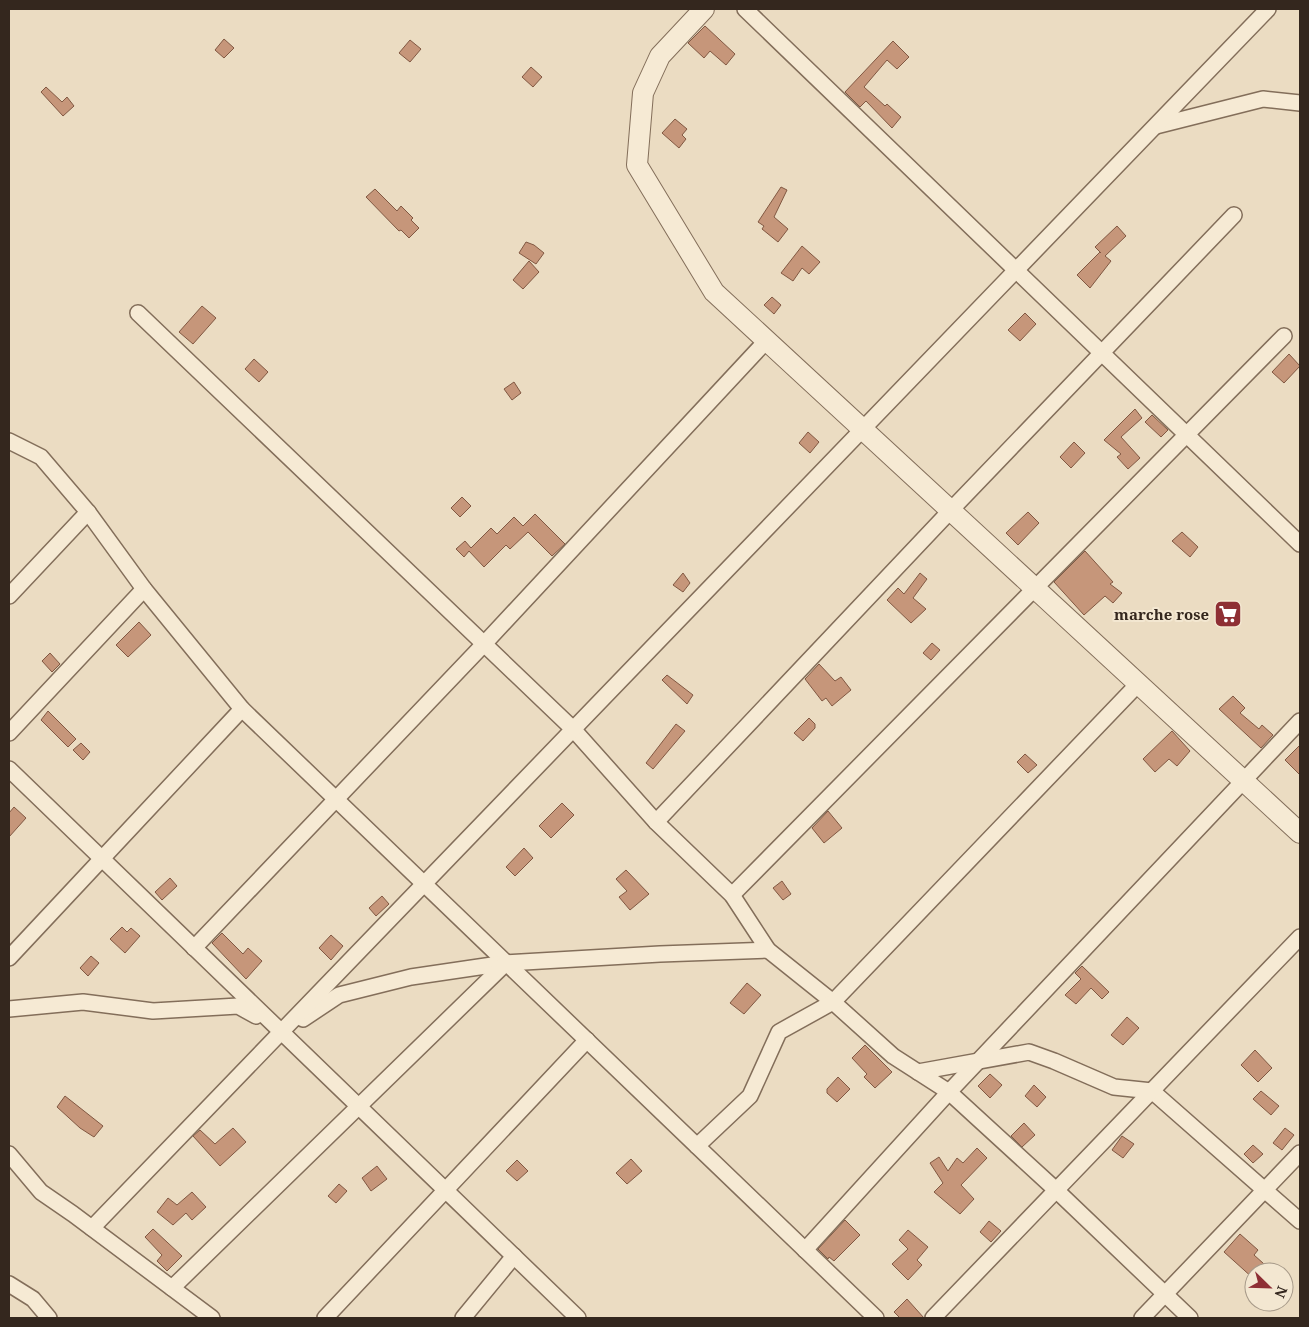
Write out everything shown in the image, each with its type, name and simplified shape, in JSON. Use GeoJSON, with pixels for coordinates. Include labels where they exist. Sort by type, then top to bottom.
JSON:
{"type":"FeatureCollection","features":[{"type":"Feature","properties":{"kind":"street"},"geometry":{"type":"LineString","coordinates":[[704,9],[660,56],[643,93],[638,165],[714,292],[1300,833]]}},
{"type":"Feature","properties":{"kind":"street"},"geometry":{"type":"LineString","coordinates":[[745,9],[1300,544]]}},
{"type":"Feature","properties":{"kind":"street"},"geometry":{"type":"LineString","coordinates":[[92,1228],[1268,9]]}},
{"type":"Feature","properties":{"kind":"street"},"geometry":{"type":"LineString","coordinates":[[1156,126],[1263,98],[1300,103]]}},
{"type":"Feature","properties":{"kind":"street"},"geometry":{"type":"LineString","coordinates":[[656,822],[951,510],[1234,215]]}},
{"type":"Feature","properties":{"kind":"street"},"geometry":{"type":"LineString","coordinates":[[138,313],[574,729],[656,822],[732,895],[768,950],[833,1002],[893,1056],[949,1092],[1056,1190],[1190,1318]]}},
{"type":"Feature","properties":{"kind":"street"},"geometry":{"type":"LineString","coordinates":[[732,895],[1284,336]]}},
{"type":"Feature","properties":{"kind":"street"},"geometry":{"type":"LineString","coordinates":[[194,948],[484,644],[767,340]]}},
{"type":"Feature","properties":{"kind":"street"},"geometry":{"type":"LineString","coordinates":[[9,441],[41,457],[88,512],[144,589],[242,709],[876,1318]]}},
{"type":"Feature","properties":{"kind":"street"},"geometry":{"type":"LineString","coordinates":[[9,596],[88,512]]}},
{"type":"Feature","properties":{"kind":"street"},"geometry":{"type":"LineString","coordinates":[[9,733],[144,589]]}},
{"type":"Feature","properties":{"kind":"street"},"geometry":{"type":"LineString","coordinates":[[697,1146],[750,1096],[779,1032],[833,1002],[1139,683]]}},
{"type":"Feature","properties":{"kind":"street"},"geometry":{"type":"LineString","coordinates":[[9,958],[242,709]]}},
{"type":"Feature","properties":{"kind":"street"},"geometry":{"type":"LineString","coordinates":[[805,1250],[976,1063],[1300,721]]}},
{"type":"Feature","properties":{"kind":"street"},"geometry":{"type":"LineString","coordinates":[[9,770],[578,1318]]}},
{"type":"Feature","properties":{"kind":"street"},"geometry":{"type":"LineString","coordinates":[[933,1318],[1300,937]]}},
{"type":"Feature","properties":{"kind":"street"},"geometry":{"type":"LineString","coordinates":[[282,1032],[339,995],[411,977],[506,963],[768,950]]}},
{"type":"Feature","properties":{"kind":"street"},"geometry":{"type":"LineString","coordinates":[[172,1288],[506,963]]}},
{"type":"Feature","properties":{"kind":"street"},"geometry":{"type":"LineString","coordinates":[[9,1009],[83,1002],[153,1011],[238,1006],[282,1032]]}},
{"type":"Feature","properties":{"kind":"street"},"geometry":{"type":"LineString","coordinates":[[325,1318],[587,1040]]}},
{"type":"Feature","properties":{"kind":"street"},"geometry":{"type":"LineString","coordinates":[[918,1072],[1029,1052],[1114,1087],[1152,1090],[1300,1222]]}},
{"type":"Feature","properties":{"kind":"street"},"geometry":{"type":"LineString","coordinates":[[9,1154],[41,1192],[212,1318]]}},
{"type":"Feature","properties":{"kind":"street"},"geometry":{"type":"LineString","coordinates":[[1142,1318],[1300,1154]]}},
{"type":"Feature","properties":{"kind":"street"},"geometry":{"type":"LineString","coordinates":[[463,1318],[514,1256]]}},
{"type":"Feature","properties":{"kind":"street"},"geometry":{"type":"LineString","coordinates":[[9,1284],[33,1299],[49,1318]]}},
{"type":"Feature","properties":{"kind":"building"},"geometry":{"type":"Polygon","coordinates":[[[705,26],[735,54],[726,65],[710,51],[704,58],[688,43],[705,26]]]}},
{"type":"Feature","properties":{"kind":"building"},"geometry":{"type":"Polygon","coordinates":[[[224,39],[234,48],[224,58],[215,50],[224,39]]]}},
{"type":"Feature","properties":{"kind":"building"},"geometry":{"type":"Polygon","coordinates":[[[410,40],[421,49],[410,62],[399,53],[410,40]]]}},
{"type":"Feature","properties":{"kind":"building"},"geometry":{"type":"Polygon","coordinates":[[[893,41],[909,57],[897,69],[887,60],[864,87],[885,106],[887,104],[901,117],[892,128],[866,101],[860,107],[845,92],[893,41]]]}},
{"type":"Feature","properties":{"kind":"building"},"geometry":{"type":"Polygon","coordinates":[[[531,67],[542,77],[533,87],[522,77],[531,67]]]}},
{"type":"Feature","properties":{"kind":"building"},"geometry":{"type":"Polygon","coordinates":[[[46,87],[62,102],[67,97],[74,106],[63,116],[41,92],[46,87]]]}},
{"type":"Feature","properties":{"kind":"building"},"geometry":{"type":"Polygon","coordinates":[[[675,119],[687,129],[682,135],[686,139],[679,148],[662,133],[675,119]]]}},
{"type":"Feature","properties":{"kind":"building"},"geometry":{"type":"Polygon","coordinates":[[[781,187],[787,190],[774,217],[788,229],[778,242],[762,229],[764,226],[758,222],[781,187]]]}},
{"type":"Feature","properties":{"kind":"building"},"geometry":{"type":"Polygon","coordinates":[[[375,189],[397,211],[401,206],[413,218],[411,220],[419,228],[409,238],[401,230],[399,231],[366,197],[375,189]]]}},
{"type":"Feature","properties":{"kind":"building"},"geometry":{"type":"Polygon","coordinates":[[[1117,226],[1126,236],[1105,256],[1111,261],[1090,288],[1077,275],[1100,252],[1095,247],[1117,226]]]}},
{"type":"Feature","properties":{"kind":"building"},"geometry":{"type":"Polygon","coordinates":[[[526,242],[534,245],[544,253],[536,264],[519,253],[526,242]]]}},
{"type":"Feature","properties":{"kind":"building"},"geometry":{"type":"Polygon","coordinates":[[[802,246],[820,262],[809,274],[802,268],[793,281],[781,273],[802,246]]]}},
{"type":"Feature","properties":{"kind":"building"},"geometry":{"type":"Polygon","coordinates":[[[529,261],[539,272],[523,289],[513,280],[529,261]]]}},
{"type":"Feature","properties":{"kind":"building"},"geometry":{"type":"Polygon","coordinates":[[[772,297],[781,305],[774,314],[764,305],[772,297]]]}},
{"type":"Feature","properties":{"kind":"building"},"geometry":{"type":"Polygon","coordinates":[[[202,306],[216,318],[193,344],[179,332],[202,306]]]}},
{"type":"Feature","properties":{"kind":"building"},"geometry":{"type":"Polygon","coordinates":[[[1025,313],[1036,324],[1020,341],[1008,330],[1025,313]]]}},
{"type":"Feature","properties":{"kind":"building"},"geometry":{"type":"Polygon","coordinates":[[[1289,354],[1300,366],[1284,383],[1272,372],[1289,354]]]}},
{"type":"Feature","properties":{"kind":"building"},"geometry":{"type":"Polygon","coordinates":[[[254,359],[268,372],[259,382],[245,369],[254,359]]]}},
{"type":"Feature","properties":{"kind":"building"},"geometry":{"type":"Polygon","coordinates":[[[514,382],[521,393],[512,400],[504,389],[514,382]]]}},
{"type":"Feature","properties":{"kind":"building"},"geometry":{"type":"Polygon","coordinates":[[[1135,409],[1142,418],[1121,437],[1140,458],[1128,469],[1117,457],[1121,454],[1104,440],[1135,409]]]}},
{"type":"Feature","properties":{"kind":"building"},"geometry":{"type":"Polygon","coordinates":[[[1152,415],[1168,430],[1161,437],[1145,422],[1152,415]]]}},
{"type":"Feature","properties":{"kind":"building"},"geometry":{"type":"Polygon","coordinates":[[[808,432],[819,442],[810,453],[799,443],[808,432]]]}},
{"type":"Feature","properties":{"kind":"building"},"geometry":{"type":"Polygon","coordinates":[[[1074,442],[1085,453],[1071,468],[1060,457],[1074,442]]]}},
{"type":"Feature","properties":{"kind":"building"},"geometry":{"type":"Polygon","coordinates":[[[462,497],[471,506],[460,517],[451,508],[462,497]]]}},
{"type":"Feature","properties":{"kind":"building"},"geometry":{"type":"Polygon","coordinates":[[[1028,512],[1039,523],[1018,545],[1006,533],[1028,512]]]}},
{"type":"Feature","properties":{"kind":"building"},"geometry":{"type":"Polygon","coordinates":[[[535,514],[565,544],[552,556],[528,532],[510,549],[506,545],[484,567],[469,551],[464,557],[456,549],[465,541],[471,548],[491,528],[497,534],[514,517],[523,526],[535,514]]]}},
{"type":"Feature","properties":{"kind":"building"},"geometry":{"type":"Polygon","coordinates":[[[1182,532],[1198,547],[1190,557],[1172,541],[1182,532]]]}},
{"type":"Feature","properties":{"kind":"building"},"geometry":{"type":"Polygon","coordinates":[[[1085,551],[1113,582],[1110,584],[1122,593],[1113,603],[1105,596],[1084,615],[1054,582],[1085,551]]]}},
{"type":"Feature","properties":{"kind":"building"},"geometry":{"type":"Polygon","coordinates":[[[683,573],[690,583],[683,592],[673,585],[683,573]]]}},
{"type":"Feature","properties":{"kind":"building"},"geometry":{"type":"Polygon","coordinates":[[[920,573],[927,579],[913,598],[926,609],[911,623],[887,600],[898,588],[904,594],[920,573]]]}},
{"type":"Feature","properties":{"kind":"building"},"geometry":{"type":"Polygon","coordinates":[[[139,622],[151,635],[128,657],[116,645],[139,622]]]}},
{"type":"Feature","properties":{"kind":"building"},"geometry":{"type":"Polygon","coordinates":[[[932,643],[940,650],[931,660],[923,653],[932,643]]]}},
{"type":"Feature","properties":{"kind":"building"},"geometry":{"type":"Polygon","coordinates":[[[50,653],[60,664],[52,672],[42,661],[50,653]]]}},
{"type":"Feature","properties":{"kind":"building"},"geometry":{"type":"Polygon","coordinates":[[[819,664],[835,681],[841,677],[851,690],[832,706],[826,698],[822,701],[805,679],[819,664]]]}},
{"type":"Feature","properties":{"kind":"building"},"geometry":{"type":"Polygon","coordinates":[[[667,675],[693,695],[687,704],[662,680],[667,675]]]}},
{"type":"Feature","properties":{"kind":"building"},"geometry":{"type":"Polygon","coordinates":[[[1233,696],[1245,708],[1240,713],[1259,729],[1262,725],[1273,735],[1261,748],[1219,709],[1233,696]]]}},
{"type":"Feature","properties":{"kind":"building"},"geometry":{"type":"Polygon","coordinates":[[[48,711],[76,739],[68,747],[41,720],[48,711]]]}},
{"type":"Feature","properties":{"kind":"building"},"geometry":{"type":"Polygon","coordinates":[[[809,718],[815,724],[815,728],[803,741],[794,733],[809,718]]]}},
{"type":"Feature","properties":{"kind":"building"},"geometry":{"type":"Polygon","coordinates":[[[676,724],[685,731],[653,769],[646,763],[676,724]]]}},
{"type":"Feature","properties":{"kind":"building"},"geometry":{"type":"Polygon","coordinates":[[[1172,731],[1190,751],[1177,766],[1169,759],[1155,772],[1143,759],[1172,731]]]}},
{"type":"Feature","properties":{"kind":"building"},"geometry":{"type":"Polygon","coordinates":[[[81,743],[90,752],[83,760],[73,750],[81,743]]]}},
{"type":"Feature","properties":{"kind":"building"},"geometry":{"type":"Polygon","coordinates":[[[1300,745],[1300,775],[1285,760],[1300,745]]]}},
{"type":"Feature","properties":{"kind":"building"},"geometry":{"type":"Polygon","coordinates":[[[1025,754],[1037,765],[1028,773],[1017,762],[1025,754]]]}},
{"type":"Feature","properties":{"kind":"building"},"geometry":{"type":"Polygon","coordinates":[[[562,803],[574,815],[551,838],[539,826],[562,803]]]}},
{"type":"Feature","properties":{"kind":"building"},"geometry":{"type":"Polygon","coordinates":[[[14,807],[26,818],[9,837],[9,813],[14,807]]]}},
{"type":"Feature","properties":{"kind":"building"},"geometry":{"type":"Polygon","coordinates":[[[828,811],[842,828],[824,843],[812,828],[828,811]]]}},
{"type":"Feature","properties":{"kind":"building"},"geometry":{"type":"Polygon","coordinates":[[[524,848],[533,858],[515,876],[506,867],[524,848]]]}},
{"type":"Feature","properties":{"kind":"building"},"geometry":{"type":"Polygon","coordinates":[[[626,870],[649,894],[630,910],[619,897],[627,891],[616,879],[626,870]]]}},
{"type":"Feature","properties":{"kind":"building"},"geometry":{"type":"Polygon","coordinates":[[[170,878],[177,886],[162,900],[155,892],[170,878]]]}},
{"type":"Feature","properties":{"kind":"building"},"geometry":{"type":"Polygon","coordinates":[[[782,881],[791,894],[783,900],[773,888],[782,881]]]}},
{"type":"Feature","properties":{"kind":"building"},"geometry":{"type":"Polygon","coordinates":[[[382,896],[389,904],[376,916],[369,908],[382,896]]]}},
{"type":"Feature","properties":{"kind":"building"},"geometry":{"type":"Polygon","coordinates":[[[122,927],[127,932],[131,928],[140,936],[125,953],[110,939],[122,927]]]}},
{"type":"Feature","properties":{"kind":"building"},"geometry":{"type":"Polygon","coordinates":[[[222,933],[243,954],[248,948],[262,961],[246,979],[212,943],[222,933]]]}},
{"type":"Feature","properties":{"kind":"building"},"geometry":{"type":"Polygon","coordinates":[[[331,935],[343,946],[331,960],[319,948],[331,935]]]}},
{"type":"Feature","properties":{"kind":"building"},"geometry":{"type":"Polygon","coordinates":[[[91,956],[99,963],[88,976],[80,968],[91,956]]]}},
{"type":"Feature","properties":{"kind":"building"},"geometry":{"type":"Polygon","coordinates":[[[1082,966],[1109,992],[1102,999],[1091,988],[1076,1004],[1065,995],[1081,979],[1075,973],[1082,966]]]}},
{"type":"Feature","properties":{"kind":"building"},"geometry":{"type":"Polygon","coordinates":[[[747,983],[761,995],[744,1014],[730,1003],[747,983]]]}},
{"type":"Feature","properties":{"kind":"building"},"geometry":{"type":"Polygon","coordinates":[[[1127,1017],[1139,1028],[1123,1045],[1111,1035],[1127,1017]]]}},
{"type":"Feature","properties":{"kind":"building"},"geometry":{"type":"Polygon","coordinates":[[[865,1045],[892,1072],[875,1088],[864,1077],[867,1074],[852,1058],[865,1045]]]}},
{"type":"Feature","properties":{"kind":"building"},"geometry":{"type":"Polygon","coordinates":[[[1255,1050],[1272,1068],[1258,1082],[1241,1065],[1255,1050]]]}},
{"type":"Feature","properties":{"kind":"building"},"geometry":{"type":"Polygon","coordinates":[[[990,1074],[1002,1085],[990,1098],[978,1086],[990,1074]]]}},
{"type":"Feature","properties":{"kind":"building"},"geometry":{"type":"Polygon","coordinates":[[[838,1077],[850,1089],[837,1102],[827,1093],[827,1089],[838,1077]]]}},
{"type":"Feature","properties":{"kind":"building"},"geometry":{"type":"Polygon","coordinates":[[[1034,1085],[1046,1097],[1037,1107],[1025,1096],[1034,1085]]]}},
{"type":"Feature","properties":{"kind":"building"},"geometry":{"type":"Polygon","coordinates":[[[1261,1091],[1279,1106],[1271,1115],[1253,1099],[1261,1091]]]}},
{"type":"Feature","properties":{"kind":"building"},"geometry":{"type":"Polygon","coordinates":[[[65,1096],[103,1126],[94,1137],[80,1128],[57,1107],[65,1096]]]}},
{"type":"Feature","properties":{"kind":"building"},"geometry":{"type":"Polygon","coordinates":[[[1024,1123],[1035,1135],[1022,1147],[1011,1136],[1024,1123]]]}},
{"type":"Feature","properties":{"kind":"building"},"geometry":{"type":"Polygon","coordinates":[[[233,1128],[246,1142],[220,1166],[193,1136],[200,1130],[215,1144],[233,1128]]]}},
{"type":"Feature","properties":{"kind":"building"},"geometry":{"type":"Polygon","coordinates":[[[1285,1128],[1294,1135],[1282,1150],[1273,1143],[1285,1128]]]}},
{"type":"Feature","properties":{"kind":"building"},"geometry":{"type":"Polygon","coordinates":[[[1122,1136],[1134,1144],[1123,1158],[1112,1150],[1122,1136]]]}},
{"type":"Feature","properties":{"kind":"building"},"geometry":{"type":"Polygon","coordinates":[[[1253,1145],[1263,1154],[1253,1163],[1244,1154],[1253,1145]]]}},
{"type":"Feature","properties":{"kind":"building"},"geometry":{"type":"Polygon","coordinates":[[[977,1148],[987,1158],[961,1185],[974,1199],[960,1214],[934,1192],[943,1183],[930,1163],[939,1157],[948,1171],[957,1158],[963,1163],[977,1148]]]}},
{"type":"Feature","properties":{"kind":"building"},"geometry":{"type":"Polygon","coordinates":[[[631,1159],[642,1171],[627,1184],[616,1173],[631,1159]]]}},
{"type":"Feature","properties":{"kind":"building"},"geometry":{"type":"Polygon","coordinates":[[[517,1160],[528,1171],[517,1181],[506,1171],[517,1160]]]}},
{"type":"Feature","properties":{"kind":"building"},"geometry":{"type":"Polygon","coordinates":[[[377,1166],[387,1179],[371,1191],[362,1178],[377,1166]]]}},
{"type":"Feature","properties":{"kind":"building"},"geometry":{"type":"Polygon","coordinates":[[[339,1184],[347,1191],[336,1203],[328,1196],[339,1184]]]}},
{"type":"Feature","properties":{"kind":"building"},"geometry":{"type":"Polygon","coordinates":[[[192,1192],[206,1207],[192,1220],[186,1213],[173,1225],[157,1212],[168,1198],[177,1205],[192,1192]]]}},
{"type":"Feature","properties":{"kind":"building"},"geometry":{"type":"Polygon","coordinates":[[[845,1220],[860,1235],[834,1261],[829,1257],[828,1259],[818,1249],[845,1220]]]}},
{"type":"Feature","properties":{"kind":"building"},"geometry":{"type":"Polygon","coordinates":[[[989,1221],[1001,1231],[991,1242],[980,1232],[989,1221]]]}},
{"type":"Feature","properties":{"kind":"building"},"geometry":{"type":"Polygon","coordinates":[[[153,1229],[182,1256],[167,1271],[157,1261],[162,1255],[145,1237],[153,1229]]]}},
{"type":"Feature","properties":{"kind":"building"},"geometry":{"type":"Polygon","coordinates":[[[908,1230],[928,1247],[917,1260],[922,1265],[908,1280],[892,1264],[908,1249],[899,1240],[908,1230]]]}},
{"type":"Feature","properties":{"kind":"building"},"geometry":{"type":"Polygon","coordinates":[[[1240,1234],[1258,1250],[1254,1255],[1262,1262],[1244,1262],[1244,1270],[1224,1252],[1240,1234]]]}},
{"type":"Feature","properties":{"kind":"building"},"geometry":{"type":"Polygon","coordinates":[[[907,1299],[924,1318],[900,1318],[894,1312],[907,1299]]]}},
{"type":"Feature","properties":{"kind":"place","name":"marche rose"},"geometry":{"type":"Point","coordinates":[1228,614]}}]}
